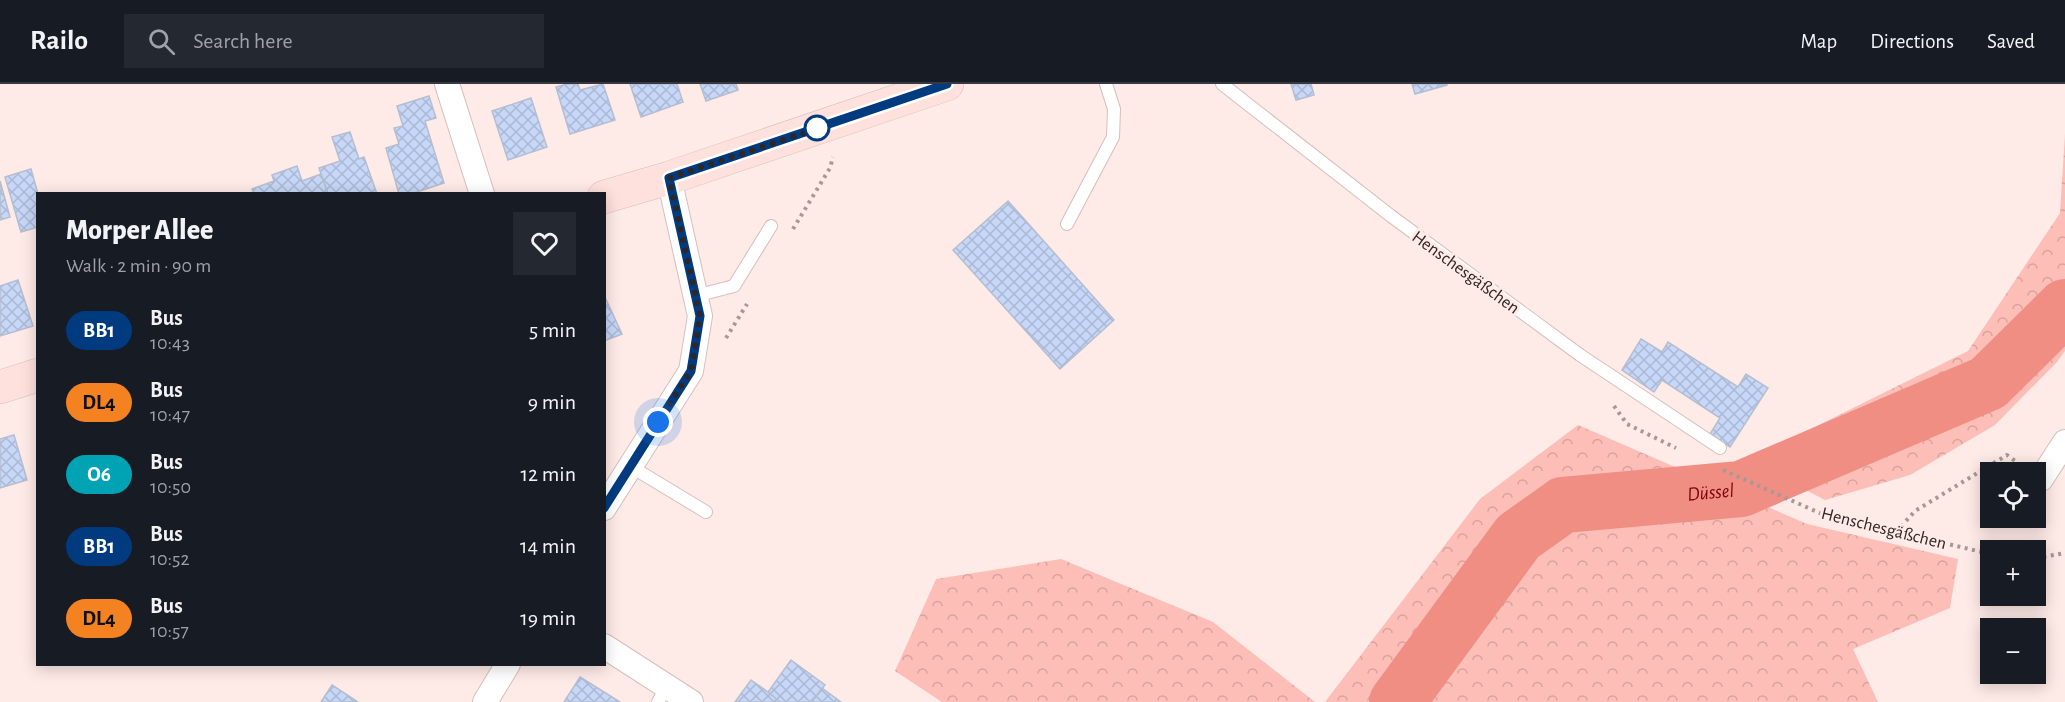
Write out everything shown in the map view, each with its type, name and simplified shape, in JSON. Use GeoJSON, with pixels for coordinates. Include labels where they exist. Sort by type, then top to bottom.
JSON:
{"type":"FeatureCollection","features":[{"type":"Feature","properties":{"kind":"street"},"geometry":{"type":"LineString","coordinates":[[447,84],[481,192]]}},
{"type":"Feature","properties":{"kind":"street"},"geometry":{"type":"LineString","coordinates":[[606,196],[669,178],[947,84]]}},
{"type":"Feature","properties":{"kind":"street"},"geometry":{"type":"LineString","coordinates":[[606,505],[691,371],[700,316],[669,178]]}},
{"type":"Feature","properties":{"kind":"street"},"geometry":{"type":"LineString","coordinates":[[0,387],[36,376]]}},
{"type":"Feature","properties":{"kind":"street"},"geometry":{"type":"LineString","coordinates":[[2044,462],[2065,442]]}},
{"type":"Feature","properties":{"kind":"street"},"geometry":{"type":"LineString","coordinates":[[606,648],[663,694],[692,702]]}},
{"type":"Feature","properties":{"kind":"street"},"geometry":{"type":"LineString","coordinates":[[485,702],[507,666]]}},
{"type":"Feature","properties":{"kind":"lane"},"geometry":{"type":"LineString","coordinates":[[1067,224],[1113,137],[1114,109],[1106,84]]}},
{"type":"Feature","properties":{"kind":"lane","name":"Henschesgäßchen"},"geometry":{"type":"LineString","coordinates":[[1222,84],[1391,216],[1571,348],[1720,448]]}},
{"type":"Feature","properties":{"kind":"lane"},"geometry":{"type":"LineString","coordinates":[[696,297],[734,286],[771,226]]}},
{"type":"Feature","properties":{"kind":"lane"},"geometry":{"type":"LineString","coordinates":[[630,466],[706,512]]}},
{"type":"Feature","properties":{"kind":"path"},"geometry":{"type":"LineString","coordinates":[[1996,462],[2007,455],[2017,462]]}},
{"type":"Feature","properties":{"kind":"path","name":"Henschesgäßchen"},"geometry":{"type":"LineString","coordinates":[[1715,466],[1813,511],[1980,552]]}},
{"type":"Feature","properties":{"kind":"path"},"geometry":{"type":"LineString","coordinates":[[1896,532],[1915,511],[1980,471]]}},
{"type":"Feature","properties":{"kind":"path"},"geometry":{"type":"LineString","coordinates":[[2046,557],[2065,554]]}},
{"type":"Feature","properties":{"kind":"green space"},"geometry":{"type":"Polygon","coordinates":[[[2065,134],[2065,351],[2057,362],[1995,425],[1910,475],[1825,500],[1748,460],[1968,351],[2060,213],[2065,134]]]}},
{"type":"Feature","properties":{"kind":"green space"},"geometry":{"type":"Polygon","coordinates":[[[1578,425],[1807,524],[1958,559],[1950,608],[1853,649],[1878,702],[1325,702],[1480,499],[1578,425]]]}},
{"type":"Feature","properties":{"kind":"green space"},"geometry":{"type":"Polygon","coordinates":[[[1061,559],[1213,622],[1315,702],[942,702],[895,671],[936,579],[1061,559]]]}},
{"type":"Feature","properties":{"kind":"building"},"geometry":{"type":"Polygon","coordinates":[[[578,84],[580,90],[603,84],[615,120],[570,134],[556,87],[578,84]]]}},
{"type":"Feature","properties":{"kind":"building"},"geometry":{"type":"Polygon","coordinates":[[[630,84],[677,84],[683,102],[641,117],[630,84]]]}},
{"type":"Feature","properties":{"kind":"building"},"geometry":{"type":"Polygon","coordinates":[[[700,84],[736,84],[738,90],[706,101],[700,84]]]}},
{"type":"Feature","properties":{"kind":"building"},"geometry":{"type":"Polygon","coordinates":[[[1291,84],[1311,84],[1314,95],[1296,100],[1291,84]]]}},
{"type":"Feature","properties":{"kind":"building"},"geometry":{"type":"Polygon","coordinates":[[[1412,84],[1446,84],[1447,85],[1415,94],[1412,84]]]}},
{"type":"Feature","properties":{"kind":"building"},"geometry":{"type":"Polygon","coordinates":[[[429,96],[436,118],[425,121],[444,183],[417,192],[398,192],[386,148],[399,144],[394,128],[403,126],[397,106],[429,96]]]}},
{"type":"Feature","properties":{"kind":"building"},"geometry":{"type":"Polygon","coordinates":[[[531,98],[547,147],[508,160],[492,111],[531,98]]]}},
{"type":"Feature","properties":{"kind":"building"},"geometry":{"type":"Polygon","coordinates":[[[350,132],[359,159],[364,157],[376,192],[327,192],[319,168],[340,161],[332,137],[350,132]]]}},
{"type":"Feature","properties":{"kind":"building"},"geometry":{"type":"Polygon","coordinates":[[[297,166],[302,181],[321,174],[327,192],[253,192],[252,189],[274,181],[272,175],[297,166]]]}},
{"type":"Feature","properties":{"kind":"building"},"geometry":{"type":"Polygon","coordinates":[[[31,169],[37,192],[36,228],[21,232],[5,177],[31,169]]]}},
{"type":"Feature","properties":{"kind":"building"},"geometry":{"type":"Polygon","coordinates":[[[0,181],[10,217],[0,220],[0,181]]]}},
{"type":"Feature","properties":{"kind":"building"},"geometry":{"type":"Polygon","coordinates":[[[1008,201],[1114,320],[1060,369],[953,250],[1008,201]]]}},
{"type":"Feature","properties":{"kind":"building"},"geometry":{"type":"Polygon","coordinates":[[[18,280],[33,326],[0,336],[0,286],[18,280]]]}},
{"type":"Feature","properties":{"kind":"building"},"geometry":{"type":"Polygon","coordinates":[[[606,299],[622,334],[606,340],[606,299]]]}},
{"type":"Feature","properties":{"kind":"building"},"geometry":{"type":"Polygon","coordinates":[[[1641,339],[1662,352],[1668,342],[1738,387],[1746,374],[1768,388],[1730,447],[1710,434],[1720,418],[1662,380],[1654,392],[1622,370],[1641,339]]]}},
{"type":"Feature","properties":{"kind":"building"},"geometry":{"type":"Polygon","coordinates":[[[14,435],[27,480],[0,488],[0,439],[14,435]]]}},
{"type":"Feature","properties":{"kind":"building"},"geometry":{"type":"Polygon","coordinates":[[[791,660],[825,685],[812,702],[780,702],[768,692],[791,660]]]}},
{"type":"Feature","properties":{"kind":"building"},"geometry":{"type":"Polygon","coordinates":[[[580,677],[620,702],[564,702],[580,677]]]}},
{"type":"Feature","properties":{"kind":"building"},"geometry":{"type":"Polygon","coordinates":[[[751,680],[768,692],[780,702],[735,702],[751,680]]]}},
{"type":"Feature","properties":{"kind":"building"},"geometry":{"type":"Polygon","coordinates":[[[332,685],[358,702],[321,702],[332,685]]]}},
{"type":"Feature","properties":{"kind":"building"},"geometry":{"type":"Polygon","coordinates":[[[822,688],[841,702],[812,702],[822,688]]]}},
{"type":"Feature","properties":{"kind":"waterway","name":"Düssel"},"geometry":{"type":"LineString","coordinates":[[1397,702],[1518,537],[1563,505],[1741,489],[1988,383],[2065,307]]}},
{"type":"Feature","properties":{"kind":"bus line","name":"BB1"},"geometry":{"type":"LineString","coordinates":[[606,505],[691,371],[700,316],[669,178],[947,84]]}},
{"type":"Feature","properties":{"kind":"route"},"geometry":{"type":"LineString","coordinates":[[658,422],[691,371],[700,316],[669,178],[825,126],[817,128]]}}]}
